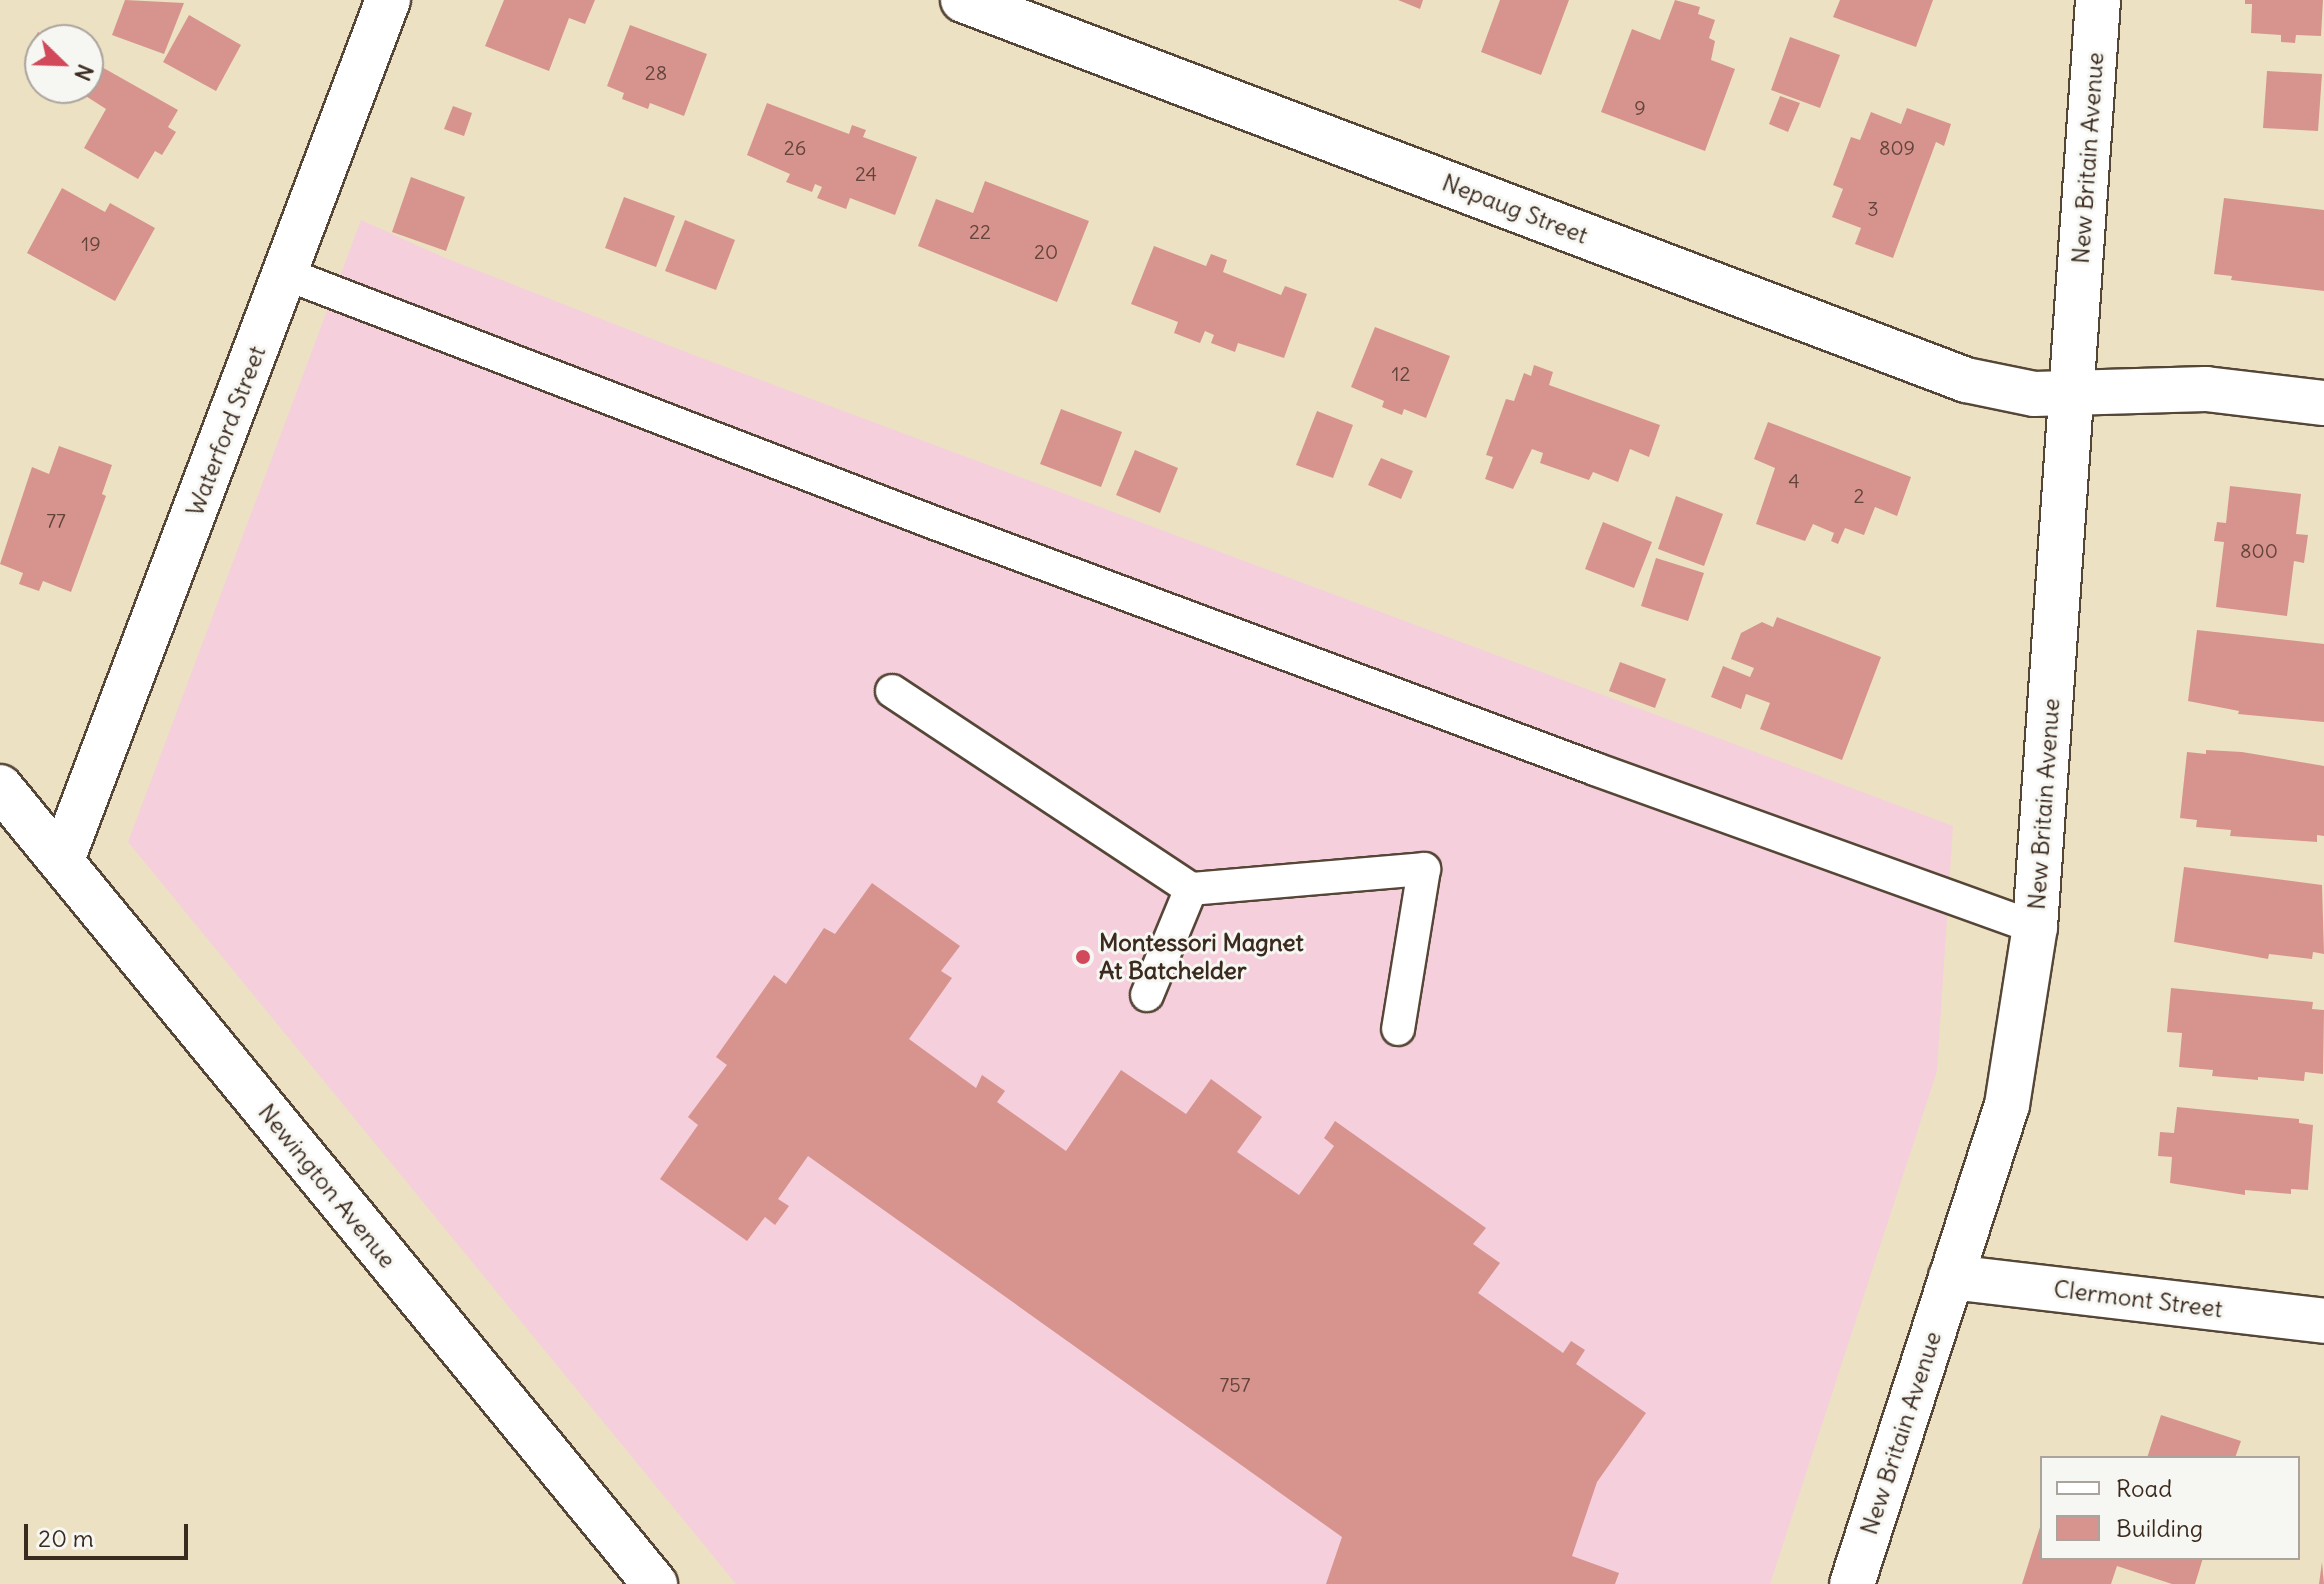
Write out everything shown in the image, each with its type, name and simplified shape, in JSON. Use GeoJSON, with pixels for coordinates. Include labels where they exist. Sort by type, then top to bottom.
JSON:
{"type":"FeatureCollection","features":[{"type":"Feature","properties":{"kind":"street","name":"Waterford Street"},"geometry":{"type":"LineString","coordinates":[[62,860],[388,0]]}},
{"type":"Feature","properties":{"kind":"street","name":"Nepaug Street"},"geometry":{"type":"LineString","coordinates":[[963,0],[1966,380],[2022,392],[2073,395],[2144,388],[2206,389],[2324,403]]}},
{"type":"Feature","properties":{"kind":"street","name":"New Britain Avenue"},"geometry":{"type":"LineString","coordinates":[[1852,1584],[2007,1105],[2035,927],[2098,0]]}},
{"type":"Feature","properties":{"kind":"street","name":"Newington Avenue"},"geometry":{"type":"LineString","coordinates":[[0,787],[655,1584]]}},
{"type":"Feature","properties":{"kind":"street","name":"Clermont Street"},"geometry":{"type":"LineString","coordinates":[[1951,1277],[2324,1321]]}},
{"type":"Feature","properties":{"kind":"lane"},"geometry":{"type":"LineString","coordinates":[[286,274],[976,539],[2035,927]]}},
{"type":"Feature","properties":{"kind":"lane"},"geometry":{"type":"LineString","coordinates":[[892,691],[1191,889],[1424,869],[1398,1029]]}},
{"type":"Feature","properties":{"kind":"lane"},"geometry":{"type":"LineString","coordinates":[[1147,995],[1191,889]]}},
{"type":"Feature","properties":{"kind":"shaded area","name":"Montessori Magnet At Batchelder"},"geometry":{"type":"Polygon","coordinates":[[[361,220],[443,257],[691,354],[1953,826],[1937,1071],[1770,1584],[736,1584],[128,842],[361,220]]]}},
{"type":"Feature","properties":{"kind":"building"},"geometry":{"type":"Polygon","coordinates":[[[125,0],[184,3],[164,54],[112,35],[125,0]]]}},
{"type":"Feature","properties":{"kind":"building"},"geometry":{"type":"Polygon","coordinates":[[[504,0],[595,0],[585,24],[569,18],[549,71],[485,46],[504,0]]]}},
{"type":"Feature","properties":{"kind":"building"},"geometry":{"type":"Polygon","coordinates":[[[1398,0],[1423,0],[1420,9],[1398,0]]]}},
{"type":"Feature","properties":{"kind":"building"},"geometry":{"type":"Polygon","coordinates":[[[1500,0],[1569,0],[1541,75],[1481,52],[1500,0]]]}},
{"type":"Feature","properties":{"kind":"building"},"geometry":{"type":"Polygon","coordinates":[[[1675,0],[1700,7],[1698,14],[1715,20],[1709,38],[1715,41],[1711,60],[1735,69],[1705,151],[1601,112],[1632,29],[1660,40],[1675,0]]]}},
{"type":"Feature","properties":{"kind":"building"},"geometry":{"type":"Polygon","coordinates":[[[1840,0],[1933,0],[1916,47],[1833,17],[1840,0]]]}},
{"type":"Feature","properties":{"kind":"building"},"geometry":{"type":"Polygon","coordinates":[[[2245,0],[2323,0],[2321,36],[2296,35],[2295,43],[2281,42],[2281,35],[2251,33],[2252,4],[2245,4],[2245,0]]]}},
{"type":"Feature","properties":{"kind":"building"},"geometry":{"type":"Polygon","coordinates":[[[189,15],[241,45],[216,91],[163,62],[189,15]]]}},
{"type":"Feature","properties":{"kind":"building"},"geometry":{"type":"Polygon","coordinates":[[[630,25],[707,54],[684,116],[650,103],[648,109],[622,99],[624,93],[607,86],[630,25]]]}},
{"type":"Feature","properties":{"kind":"building"},"geometry":{"type":"Polygon","coordinates":[[[1790,37],[1840,55],[1820,108],[1771,90],[1790,37]]]}},
{"type":"Feature","properties":{"kind":"building"},"geometry":{"type":"Polygon","coordinates":[[[104,68],[178,110],[168,127],[176,132],[162,155],[155,151],[138,179],[84,148],[106,109],[98,104],[104,104],[104,68]]]}},
{"type":"Feature","properties":{"kind":"building"},"geometry":{"type":"Polygon","coordinates":[[[2267,71],[2322,74],[2318,131],[2263,128],[2267,71]]]}},
{"type":"Feature","properties":{"kind":"building"},"geometry":{"type":"Polygon","coordinates":[[[1780,96],[1800,103],[1788,132],[1769,124],[1780,96]]]}},
{"type":"Feature","properties":{"kind":"building"},"geometry":{"type":"Polygon","coordinates":[[[767,103],[849,134],[852,125],[866,130],[863,137],[917,157],[895,215],[850,198],[846,209],[817,198],[822,187],[815,184],[812,192],[786,182],[790,174],[747,155],[767,103]]]}},
{"type":"Feature","properties":{"kind":"building"},"geometry":{"type":"Polygon","coordinates":[[[453,106],[472,113],[464,136],[444,129],[453,106]]]}},
{"type":"Feature","properties":{"kind":"building"},"geometry":{"type":"Polygon","coordinates":[[[1907,108],[1951,124],[1944,146],[1936,142],[1893,258],[1855,244],[1861,228],[1832,217],[1843,189],[1833,185],[1851,137],[1860,140],[1871,112],[1901,124],[1907,108]]]}},
{"type":"Feature","properties":{"kind":"building"},"geometry":{"type":"Polygon","coordinates":[[[411,177],[465,197],[446,251],[392,232],[411,177]]]}},
{"type":"Feature","properties":{"kind":"building"},"geometry":{"type":"Polygon","coordinates":[[[985,181],[1089,221],[1057,302],[918,246],[936,199],[973,213],[985,181]]]}},
{"type":"Feature","properties":{"kind":"building"},"geometry":{"type":"Polygon","coordinates":[[[62,188],[105,212],[110,203],[155,228],[115,301],[27,253],[62,188]]]}},
{"type":"Feature","properties":{"kind":"building"},"geometry":{"type":"Polygon","coordinates":[[[624,197],[675,216],[656,267],[605,248],[624,197]]]}},
{"type":"Feature","properties":{"kind":"building"},"geometry":{"type":"Polygon","coordinates":[[[2224,198],[2324,210],[2324,291],[2231,280],[2232,276],[2214,274],[2224,198]]]}},
{"type":"Feature","properties":{"kind":"building"},"geometry":{"type":"Polygon","coordinates":[[[685,220],[735,240],[716,290],[665,271],[685,220]]]}},
{"type":"Feature","properties":{"kind":"building"},"geometry":{"type":"Polygon","coordinates":[[[1154,246],[1206,266],[1211,254],[1227,260],[1223,272],[1281,295],[1285,286],[1307,294],[1284,358],[1238,343],[1235,352],[1211,343],[1214,335],[1205,331],[1200,343],[1174,333],[1178,322],[1131,304],[1154,246]]]}},
{"type":"Feature","properties":{"kind":"building"},"geometry":{"type":"Polygon","coordinates":[[[1375,327],[1450,356],[1426,418],[1404,409],[1402,415],[1382,407],[1384,401],[1351,387],[1375,327]]]}},
{"type":"Feature","properties":{"kind":"building"},"geometry":{"type":"Polygon","coordinates":[[[1534,365],[1553,372],[1549,385],[1660,425],[1649,457],[1630,449],[1618,482],[1593,472],[1589,480],[1540,463],[1543,453],[1532,449],[1513,489],[1485,479],[1493,457],[1486,455],[1506,399],[1514,401],[1524,373],[1531,376],[1534,365]]]}},
{"type":"Feature","properties":{"kind":"building"},"geometry":{"type":"Polygon","coordinates":[[[1061,409],[1122,432],[1101,487],[1040,464],[1061,409]]]}},
{"type":"Feature","properties":{"kind":"building"},"geometry":{"type":"Polygon","coordinates":[[[1317,411],[1353,425],[1333,478],[1296,465],[1317,411]]]}},
{"type":"Feature","properties":{"kind":"building"},"geometry":{"type":"Polygon","coordinates":[[[1768,422],[1911,477],[1897,516],[1875,507],[1864,535],[1845,528],[1838,544],[1831,541],[1834,533],[1813,524],[1805,541],[1756,524],[1775,468],[1754,459],[1768,422]]]}},
{"type":"Feature","properties":{"kind":"building"},"geometry":{"type":"Polygon","coordinates":[[[59,446],[112,465],[102,494],[106,496],[71,592],[43,581],[39,591],[19,584],[23,573],[0,564],[32,467],[49,474],[59,446]]]}},
{"type":"Feature","properties":{"kind":"building"},"geometry":{"type":"Polygon","coordinates":[[[1135,450],[1178,468],[1160,513],[1116,495],[1135,450]]]}},
{"type":"Feature","properties":{"kind":"building"},"geometry":{"type":"Polygon","coordinates":[[[1381,458],[1413,471],[1401,499],[1368,485],[1381,458]]]}},
{"type":"Feature","properties":{"kind":"building"},"geometry":{"type":"Polygon","coordinates":[[[2230,486],[2301,494],[2296,534],[2308,535],[2304,563],[2294,561],[2287,616],[2216,607],[2224,542],[2214,541],[2217,522],[2226,523],[2230,486]]]}},
{"type":"Feature","properties":{"kind":"building"},"geometry":{"type":"Polygon","coordinates":[[[1676,496],[1723,514],[1704,566],[1658,549],[1676,496]]]}},
{"type":"Feature","properties":{"kind":"building"},"geometry":{"type":"Polygon","coordinates":[[[1603,522],[1652,542],[1634,588],[1585,569],[1603,522]]]}},
{"type":"Feature","properties":{"kind":"building"},"geometry":{"type":"Polygon","coordinates":[[[1656,558],[1704,573],[1688,621],[1641,606],[1656,558]]]}},
{"type":"Feature","properties":{"kind":"building"},"geometry":{"type":"Polygon","coordinates":[[[1777,617],[1881,657],[1842,760],[1760,729],[1770,703],[1746,694],[1741,709],[1711,697],[1723,666],[1750,677],[1754,668],[1731,659],[1741,633],[1762,622],[1773,627],[1777,617]]]}},
{"type":"Feature","properties":{"kind":"building"},"geometry":{"type":"Polygon","coordinates":[[[2197,630],[2324,644],[2324,722],[2238,714],[2239,711],[2188,701],[2197,630]]]}},
{"type":"Feature","properties":{"kind":"building"},"geometry":{"type":"Polygon","coordinates":[[[1620,662],[1666,679],[1655,708],[1609,691],[1620,662]]]}},
{"type":"Feature","properties":{"kind":"building"},"geometry":{"type":"Polygon","coordinates":[[[2206,750],[2242,752],[2324,766],[2324,836],[2317,835],[2317,842],[2230,836],[2231,830],[2196,827],[2197,820],[2180,818],[2187,752],[2206,754],[2206,750]]]}},
{"type":"Feature","properties":{"kind":"building"},"geometry":{"type":"Polygon","coordinates":[[[2184,867],[2322,885],[2324,954],[2313,952],[2312,959],[2269,954],[2268,959],[2174,942],[2184,867]]]}},
{"type":"Feature","properties":{"kind":"building"},"geometry":{"type":"Polygon","coordinates":[[[872,883],[960,946],[941,971],[952,978],[909,1039],[976,1088],[982,1075],[1005,1091],[997,1102],[1066,1151],[1121,1070],[1186,1114],[1211,1079],[1262,1117],[1237,1152],[1299,1195],[1334,1146],[1324,1138],[1335,1121],[1486,1228],[1473,1244],[1500,1263],[1478,1293],[1563,1353],[1571,1341],[1585,1350],[1576,1364],[1646,1413],[1597,1482],[1572,1556],[1619,1573],[1615,1584],[1326,1584],[1342,1537],[808,1156],[778,1199],[789,1206],[775,1225],[765,1217],[747,1241],[660,1179],[698,1125],[688,1117],[727,1065],[716,1057],[774,975],[786,984],[824,928],[835,934],[872,883]]]}},
{"type":"Feature","properties":{"kind":"building"},"geometry":{"type":"Polygon","coordinates":[[[2171,988],[2313,1002],[2312,1009],[2324,1010],[2323,1074],[2305,1072],[2304,1081],[2258,1077],[2258,1080],[2212,1076],[2213,1070],[2179,1067],[2182,1033],[2167,1032],[2171,988]]]}},
{"type":"Feature","properties":{"kind":"building"},"geometry":{"type":"Polygon","coordinates":[[[2177,1107],[2299,1119],[2299,1123],[2313,1125],[2308,1190],[2291,1189],[2291,1194],[2245,1190],[2245,1195],[2170,1183],[2172,1157],[2158,1156],[2160,1132],[2174,1133],[2177,1107]]]}},
{"type":"Feature","properties":{"kind":"building"},"geometry":{"type":"Polygon","coordinates":[[[2161,1415],[2241,1441],[2236,1456],[2148,1456],[2161,1415]]]}},
{"type":"Feature","properties":{"kind":"building"},"geometry":{"type":"Polygon","coordinates":[[[2040,1527],[2040,1560],[2202,1560],[2195,1584],[2172,1584],[2117,1566],[2111,1584],[2022,1584],[2040,1527]]]}},
{"type":"Feature","properties":{"kind":"building"},"geometry":{"type":"Polygon","coordinates":[[[2322,1562],[2324,1584],[2319,1584],[2322,1562]]]}},
{"type":"Feature","properties":{"kind":"place","name":"Montessori Magnet At Batchelder"},"geometry":{"type":"Point","coordinates":[1083,957]}}]}
